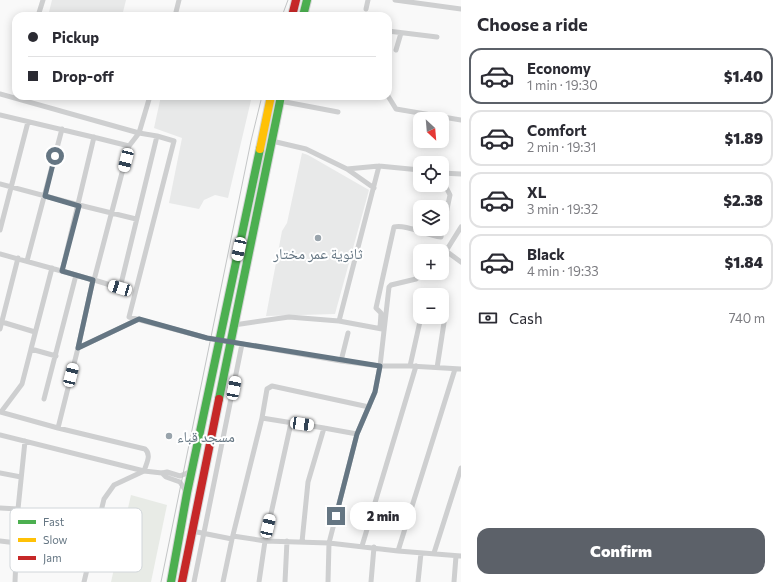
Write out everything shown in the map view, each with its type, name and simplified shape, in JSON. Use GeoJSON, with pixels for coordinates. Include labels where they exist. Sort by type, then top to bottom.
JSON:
{"type":"FeatureCollection","features":[{"type":"Feature","properties":{"kind":"main road"},"geometry":{"type":"LineString","coordinates":[[293,12],[296,0]]}},
{"type":"Feature","properties":{"kind":"main road"},"geometry":{"type":"LineString","coordinates":[[306,12],[307,0]]}},
{"type":"Feature","properties":{"kind":"main road"},"geometry":{"type":"LineString","coordinates":[[171,582],[187,493],[270,100]]}},
{"type":"Feature","properties":{"kind":"main road"},"geometry":{"type":"LineString","coordinates":[[183,582],[192,531],[281,100]]}},
{"type":"Feature","properties":{"kind":"street"},"geometry":{"type":"LineString","coordinates":[[39,12],[43,0]]}},
{"type":"Feature","properties":{"kind":"street"},"geometry":{"type":"LineString","coordinates":[[175,12],[179,0]]}},
{"type":"Feature","properties":{"kind":"street"},"geometry":{"type":"LineString","coordinates":[[366,10],[368,0]]}},
{"type":"Feature","properties":{"kind":"street"},"geometry":{"type":"LineString","coordinates":[[395,0],[461,10]]}},
{"type":"Feature","properties":{"kind":"street"},"geometry":{"type":"LineString","coordinates":[[392,31],[437,37]]}},
{"type":"Feature","properties":{"kind":"street"},"geometry":{"type":"LineString","coordinates":[[396,50],[401,33]]}},
{"type":"Feature","properties":{"kind":"street"},"geometry":{"type":"LineString","coordinates":[[0,94],[12,96]]}},
{"type":"Feature","properties":{"kind":"street"},"geometry":{"type":"LineString","coordinates":[[26,100],[139,133],[174,141],[129,317],[207,338],[341,361],[380,366],[416,366],[461,369]]}},
{"type":"Feature","properties":{"kind":"street"},"geometry":{"type":"LineString","coordinates":[[58,428],[93,280],[113,214],[129,146],[139,133],[149,100]]}},
{"type":"Feature","properties":{"kind":"street"},"geometry":{"type":"LineString","coordinates":[[285,100],[338,112]]}},
{"type":"Feature","properties":{"kind":"street"},"geometry":{"type":"LineString","coordinates":[[390,100],[396,109],[461,120]]}},
{"type":"Feature","properties":{"kind":"street"},"geometry":{"type":"LineString","coordinates":[[0,115],[129,146]]}},
{"type":"Feature","properties":{"kind":"street"},"geometry":{"type":"LineString","coordinates":[[0,230],[28,122]]}},
{"type":"Feature","properties":{"kind":"street"},"geometry":{"type":"LineString","coordinates":[[27,261],[62,129]]}},
{"type":"Feature","properties":{"kind":"street"},"geometry":{"type":"LineString","coordinates":[[62,271],[120,288],[157,136]]}},
{"type":"Feature","properties":{"kind":"street"},"geometry":{"type":"LineString","coordinates":[[62,271],[79,206],[94,137]]}},
{"type":"Feature","properties":{"kind":"street"},"geometry":{"type":"LineString","coordinates":[[272,141],[306,149],[347,169],[374,188]]}},
{"type":"Feature","properties":{"kind":"street"},"geometry":{"type":"LineString","coordinates":[[347,169],[379,166],[413,169]]}},
{"type":"Feature","properties":{"kind":"street"},"geometry":{"type":"LineString","coordinates":[[339,321],[379,166]]}},
{"type":"Feature","properties":{"kind":"street"},"geometry":{"type":"LineString","coordinates":[[449,173],[461,174]]}},
{"type":"Feature","properties":{"kind":"street"},"geometry":{"type":"LineString","coordinates":[[0,184],[79,206],[136,219]]}},
{"type":"Feature","properties":{"kind":"street"},"geometry":{"type":"LineString","coordinates":[[382,329],[381,312],[376,308],[394,226],[406,228],[434,237],[441,237],[450,195],[449,192]]}},
{"type":"Feature","properties":{"kind":"street"},"geometry":{"type":"LineString","coordinates":[[449,245],[461,227]]}},
{"type":"Feature","properties":{"kind":"street"},"geometry":{"type":"LineString","coordinates":[[0,254],[93,280]]}},
{"type":"Feature","properties":{"kind":"street"},"geometry":{"type":"LineString","coordinates":[[449,256],[461,262]]}},
{"type":"Feature","properties":{"kind":"street"},"geometry":{"type":"LineString","coordinates":[[0,329],[3,307],[18,258]]}},
{"type":"Feature","properties":{"kind":"street"},"geometry":{"type":"LineString","coordinates":[[52,268],[22,384],[0,412],[58,428],[145,448],[149,453],[149,456],[144,471],[114,485],[104,499],[102,508]]}},
{"type":"Feature","properties":{"kind":"street"},"geometry":{"type":"LineString","coordinates":[[44,399],[76,275]]}},
{"type":"Feature","properties":{"kind":"street"},"geometry":{"type":"LineString","coordinates":[[328,582],[329,543],[357,434],[375,392],[380,366],[382,329],[389,287],[391,285],[413,280]]}},
{"type":"Feature","properties":{"kind":"street"},"geometry":{"type":"LineString","coordinates":[[234,325],[289,317],[339,321],[382,329]]}},
{"type":"Feature","properties":{"kind":"street"},"geometry":{"type":"LineString","coordinates":[[78,348],[139,319]]}},
{"type":"Feature","properties":{"kind":"street"},"geometry":{"type":"LineString","coordinates":[[2,322],[35,332]]}},
{"type":"Feature","properties":{"kind":"street"},"geometry":{"type":"LineString","coordinates":[[410,366],[419,324]]}},
{"type":"Feature","properties":{"kind":"street"},"geometry":{"type":"LineString","coordinates":[[437,368],[444,324]]}},
{"type":"Feature","properties":{"kind":"street"},"geometry":{"type":"LineString","coordinates":[[341,361],[348,333]]}},
{"type":"Feature","properties":{"kind":"street"},"geometry":{"type":"LineString","coordinates":[[194,582],[242,344]]}},
{"type":"Feature","properties":{"kind":"street"},"geometry":{"type":"LineString","coordinates":[[31,349],[56,356]]}},
{"type":"Feature","properties":{"kind":"street"},"geometry":{"type":"LineString","coordinates":[[362,546],[416,366]]}},
{"type":"Feature","properties":{"kind":"street"},"geometry":{"type":"LineString","coordinates":[[398,551],[455,369]]}},
{"type":"Feature","properties":{"kind":"street"},"geometry":{"type":"LineString","coordinates":[[224,582],[232,537],[262,418],[267,390],[272,386],[369,407]]}},
{"type":"Feature","properties":{"kind":"street"},"geometry":{"type":"LineString","coordinates":[[262,418],[357,434]]}},
{"type":"Feature","properties":{"kind":"street"},"geometry":{"type":"LineString","coordinates":[[259,582],[265,541],[291,423]]}},
{"type":"Feature","properties":{"kind":"street"},"geometry":{"type":"LineString","coordinates":[[302,542],[308,482],[324,428]]}},
{"type":"Feature","properties":{"kind":"street"},"geometry":{"type":"LineString","coordinates":[[0,435],[144,471],[162,473],[167,472],[178,478],[187,493]]}},
{"type":"Feature","properties":{"kind":"street"},"geometry":{"type":"LineString","coordinates":[[18,508],[25,441]]}},
{"type":"Feature","properties":{"kind":"street"},"geometry":{"type":"LineString","coordinates":[[434,553],[461,468]]}},
{"type":"Feature","properties":{"kind":"street"},"geometry":{"type":"LineString","coordinates":[[133,477],[135,469]]}},
{"type":"Feature","properties":{"kind":"street"},"geometry":{"type":"LineString","coordinates":[[178,478],[192,471]]}},
{"type":"Feature","properties":{"kind":"street"},"geometry":{"type":"LineString","coordinates":[[0,472],[21,477]]}},
{"type":"Feature","properties":{"kind":"street"},"geometry":{"type":"LineString","coordinates":[[0,508],[10,509]]}},
{"type":"Feature","properties":{"kind":"street"},"geometry":{"type":"LineString","coordinates":[[192,531],[265,541],[329,543],[459,556],[454,582]]}},
{"type":"Feature","properties":{"kind":"street"},"geometry":{"type":"LineString","coordinates":[[0,541],[10,542]]}},
{"type":"Feature","properties":{"kind":"street"},"geometry":{"type":"LineString","coordinates":[[285,582],[287,541]]}},
{"type":"Feature","properties":{"kind":"street"},"geometry":{"type":"LineString","coordinates":[[371,582],[374,547]]}},
{"type":"Feature","properties":{"kind":"street"},"geometry":{"type":"LineString","coordinates":[[418,582],[421,552]]}},
{"type":"Feature","properties":{"kind":"street"},"geometry":{"type":"LineString","coordinates":[[15,582],[16,572]]}},
{"type":"Feature","properties":{"kind":"street"},"geometry":{"type":"LineString","coordinates":[[84,582],[86,572]]}},
{"type":"Feature","properties":{"kind":"shaded area"},"geometry":{"type":"Polygon","coordinates":[[[52,0],[126,0],[123,12],[49,12],[52,0]]]}},
{"type":"Feature","properties":{"kind":"shaded area"},"geometry":{"type":"Polygon","coordinates":[[[160,100],[251,100],[228,198],[215,195],[204,200],[199,209],[169,203],[182,138],[154,128],[160,100]]]}},
{"type":"Feature","properties":{"kind":"shaded area","name":"ثانوية عمر مختار"},"geometry":{"type":"Polygon","coordinates":[[[302,153],[369,190],[335,314],[266,316],[282,231],[287,223],[302,153]]]}},
{"type":"Feature","properties":{"kind":"shaded area"},"geometry":{"type":"Polygon","coordinates":[[[131,495],[167,505],[151,582],[111,582],[113,572],[142,572],[142,508],[128,508],[131,495]]]}},
{"type":"Feature","properties":{"kind":"tram line"},"geometry":{"type":"LineString","coordinates":[[284,12],[288,0]]}},
{"type":"Feature","properties":{"kind":"tram line"},"geometry":{"type":"LineString","coordinates":[[161,582],[251,141],[261,100]]}},
{"type":"Feature","properties":{"kind":"traffic: fast"},"geometry":{"type":"LineString","coordinates":[[304,12],[307,0]]}},
{"type":"Feature","properties":{"kind":"traffic: fast"},"geometry":{"type":"LineString","coordinates":[[219,399],[280,100]]}},
{"type":"Feature","properties":{"kind":"traffic: fast"},"geometry":{"type":"LineString","coordinates":[[171,582],[187,493],[260,149]]}},
{"type":"Feature","properties":{"kind":"traffic: slow"},"geometry":{"type":"LineString","coordinates":[[260,149],[270,100]]}},
{"type":"Feature","properties":{"kind":"traffic: jam"},"geometry":{"type":"LineString","coordinates":[[293,12],[296,0]]}},
{"type":"Feature","properties":{"kind":"traffic: jam"},"geometry":{"type":"LineString","coordinates":[[182,582],[219,399]]}},
{"type":"Feature","properties":{"kind":"place","name":"ثانوية عمر مختار"},"geometry":{"type":"Point","coordinates":[318,238]}},
{"type":"Feature","properties":{"kind":"place","name":"مسجد قباء"},"geometry":{"type":"Point","coordinates":[169,436]}},
{"type":"Feature","properties":{"kind":"route"},"geometry":{"type":"LineString","coordinates":[[55,156],[45,196],[79,206],[62,271],[93,280],[78,348],[139,319],[207,338],[341,361],[380,366],[375,392],[357,434],[336,516]]}}]}
